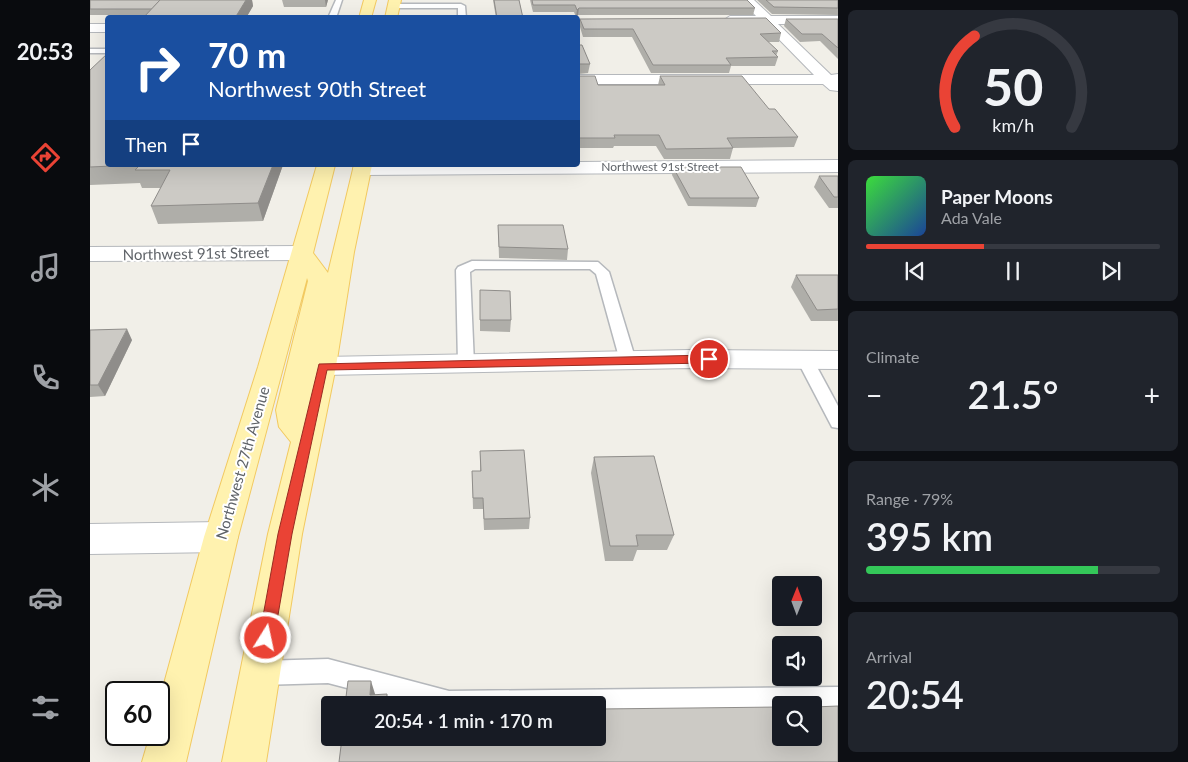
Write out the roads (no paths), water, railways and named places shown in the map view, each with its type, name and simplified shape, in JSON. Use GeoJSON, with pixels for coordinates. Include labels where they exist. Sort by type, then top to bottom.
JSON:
{"type":"FeatureCollection","features":[{"type":"Feature","properties":{"kind":"main road"},"geometry":{"type":"LineString","coordinates":[[366,15],[370,0]]}},
{"type":"Feature","properties":{"kind":"main road","name":"Northwest 27th Avenue"},"geometry":{"type":"LineString","coordinates":[[166,759],[221,537],[271,367],[325,167]]}},
{"type":"Feature","properties":{"kind":"main road"},"geometry":{"type":"LineString","coordinates":[[244,762],[285,534],[323,366],[362,167]]}},
{"type":"Feature","properties":{"kind":"main road"},"geometry":{"type":"LineString","coordinates":[[306,439],[294,427],[290,410],[320,281],[315,270],[302,252],[334,235],[350,223]]}},
{"type":"Feature","properties":{"kind":"street"},"geometry":{"type":"LineString","coordinates":[[747,0],[835,83]]}},
{"type":"Feature","properties":{"kind":"street"},"geometry":{"type":"LineString","coordinates":[[720,20],[838,20]]}},
{"type":"Feature","properties":{"kind":"street"},"geometry":{"type":"LineString","coordinates":[[90,28],[105,28]]}},
{"type":"Feature","properties":{"kind":"street"},"geometry":{"type":"LineString","coordinates":[[580,80],[835,83]]}},
{"type":"Feature","properties":{"kind":"street","name":"Northwest 91st Street"},"geometry":{"type":"LineString","coordinates":[[580,167],[838,166]]}},
{"type":"Feature","properties":{"kind":"street","name":"Northwest 91st Street"},"geometry":{"type":"LineString","coordinates":[[362,167],[421,167]]}},
{"type":"Feature","properties":{"kind":"street","name":"Northwest 91st Street"},"geometry":{"type":"LineString","coordinates":[[90,254],[302,252]]}},
{"type":"Feature","properties":{"kind":"street"},"geometry":{"type":"LineString","coordinates":[[323,366],[628,360],[838,360]]}},
{"type":"Feature","properties":{"kind":"street"},"geometry":{"type":"LineString","coordinates":[[90,539],[221,537]]}},
{"type":"Feature","properties":{"kind":"lane"},"geometry":{"type":"LineString","coordinates":[[333,15],[339,0]]}},
{"type":"Feature","properties":{"kind":"lane"},"geometry":{"type":"LineString","coordinates":[[391,6],[461,6],[462,15]]}},
{"type":"Feature","properties":{"kind":"lane"},"geometry":{"type":"LineString","coordinates":[[92,54],[105,52]]}},
{"type":"Feature","properties":{"kind":"lane"},"geometry":{"type":"LineString","coordinates":[[466,364],[463,270],[472,265],[593,266],[602,272],[628,360]]}},
{"type":"Feature","properties":{"kind":"lane"},"geometry":{"type":"LineString","coordinates":[[805,360],[838,422]]}},
{"type":"Feature","properties":{"kind":"lane"},"geometry":{"type":"LineString","coordinates":[[260,672],[328,671],[449,703],[838,699]]}}]}
